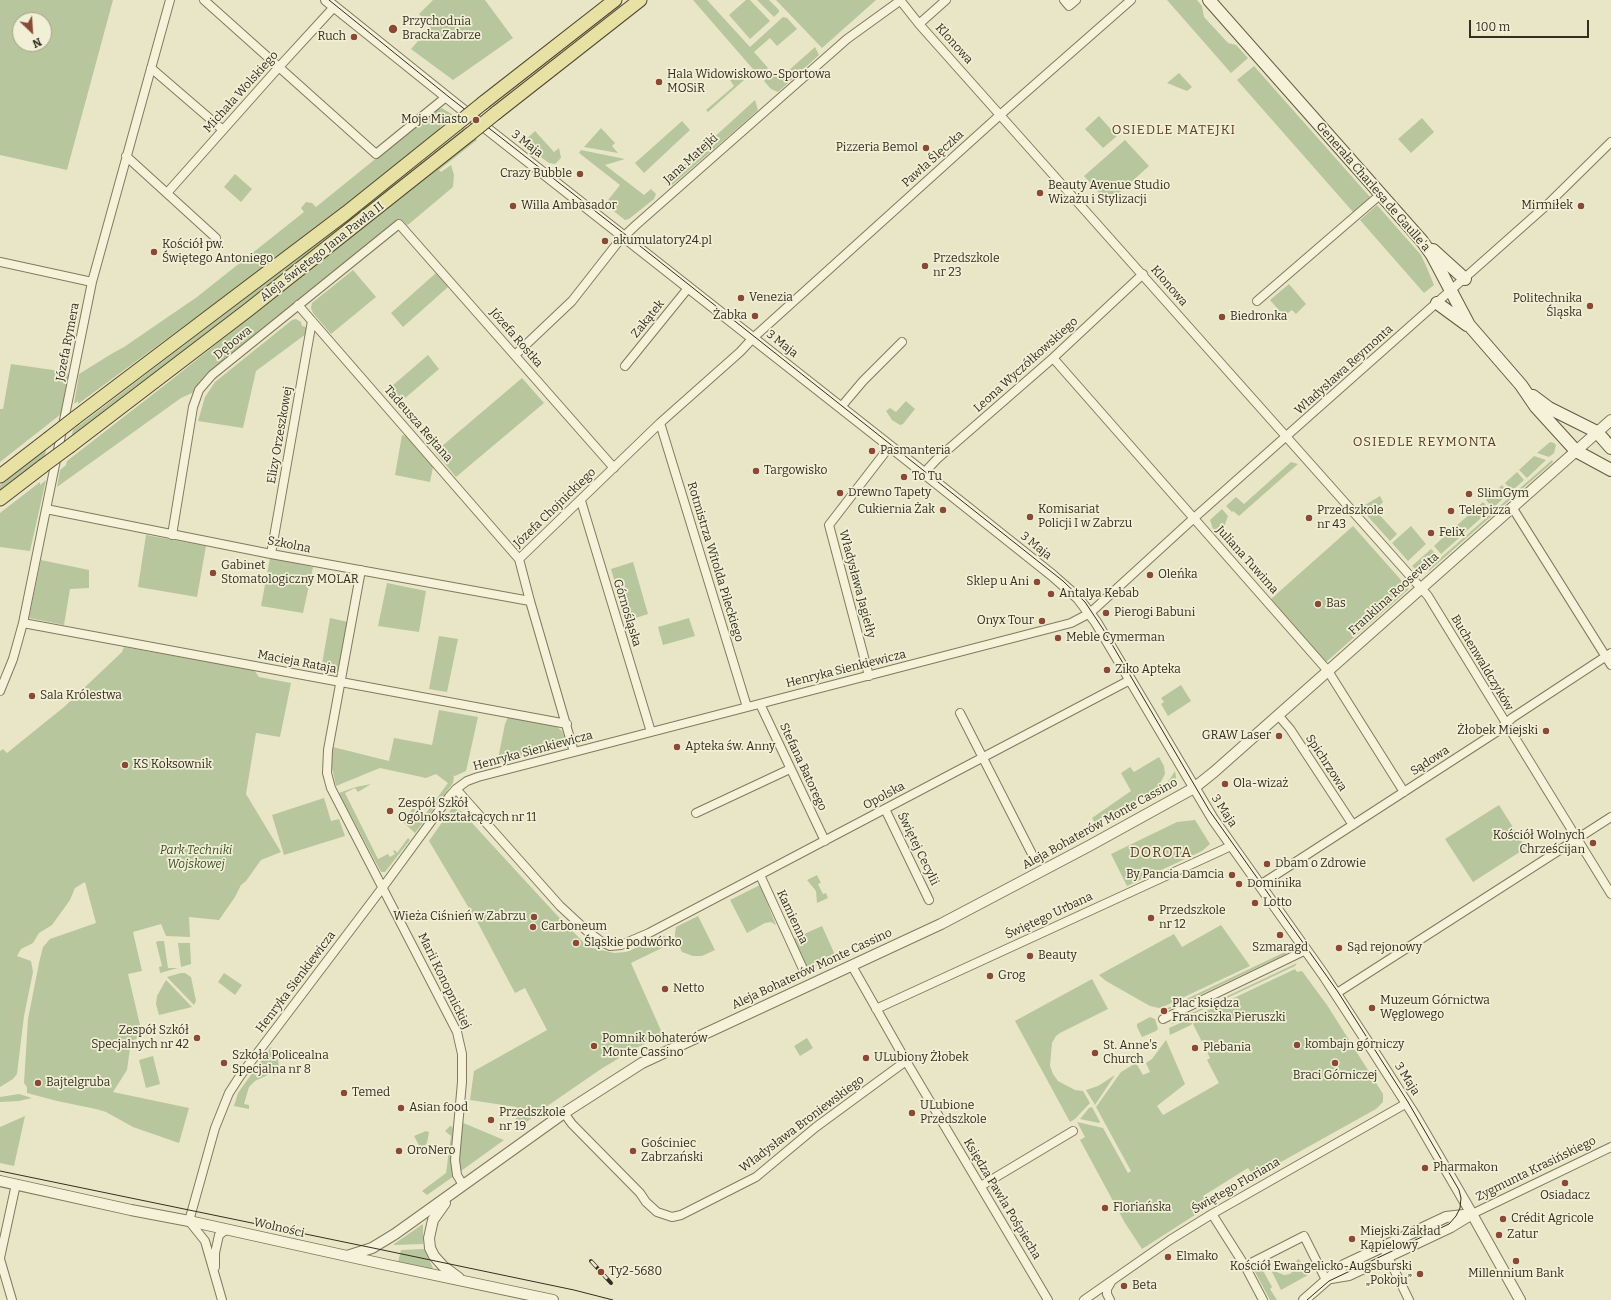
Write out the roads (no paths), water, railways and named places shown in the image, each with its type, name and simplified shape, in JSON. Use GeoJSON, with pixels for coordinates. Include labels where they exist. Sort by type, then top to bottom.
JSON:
{"type":"FeatureCollection","features":[{"type":"Feature","properties":{"kind":"main road","name":"Aleja świętego Jana Pawła II"},"geometry":{"type":"LineString","coordinates":[[0,476],[346,213],[615,0]]}},
{"type":"Feature","properties":{"kind":"main road","name":"Aleja świętego Jana Pawła II"},"geometry":{"type":"LineString","coordinates":[[0,500],[260,300],[640,0]]}},
{"type":"Feature","properties":{"kind":"main road"},"geometry":{"type":"LineString","coordinates":[[608,26],[649,0]]}},
{"type":"Feature","properties":{"kind":"main road","name":"Generała Charlesa de Gaulle'a"},"geometry":{"type":"LineString","coordinates":[[1209,0],[1422,241],[1432,255],[1463,315],[1473,330],[1520,385],[1536,408],[1576,451],[1611,470]]}},
{"type":"Feature","properties":{"kind":"main road"},"geometry":{"type":"LineString","coordinates":[[1422,241],[1464,278]]}},
{"type":"Feature","properties":{"kind":"main road"},"geometry":{"type":"LineString","coordinates":[[1437,303],[1473,330]]}},
{"type":"Feature","properties":{"kind":"main road","name":"Generała Charlesa de Gaulle'a"},"geometry":{"type":"LineString","coordinates":[[1520,385],[1549,408],[1597,432],[1611,448]]}},
{"type":"Feature","properties":{"kind":"street","name":"Józefa Rymera"},"geometry":{"type":"LineString","coordinates":[[0,691],[13,659],[24,623],[92,282],[170,0]]}},
{"type":"Feature","properties":{"kind":"street"},"geometry":{"type":"LineString","coordinates":[[204,0],[376,154],[446,97]]}},
{"type":"Feature","properties":{"kind":"street","name":"3 Maja"},"geometry":{"type":"LineString","coordinates":[[326,0],[446,97],[842,407],[1072,592],[1090,613],[1194,788],[1231,846],[1337,993],[1406,1103],[1472,1214],[1520,1300]]}},
{"type":"Feature","properties":{"kind":"street","name":"Klonowa"},"geometry":{"type":"LineString","coordinates":[[901,0],[919,24],[1143,274],[1420,588]]}},
{"type":"Feature","properties":{"kind":"street","name":"Jana Matejki"},"geometry":{"type":"LineString","coordinates":[[515,355],[572,301],[624,236],[836,48],[862,27],[901,0]]}},
{"type":"Feature","properties":{"kind":"street"},"geometry":{"type":"LineString","coordinates":[[919,24],[946,0]]}},
{"type":"Feature","properties":{"kind":"street"},"geometry":{"type":"LineString","coordinates":[[1064,0],[1069,6],[1076,0]]}},
{"type":"Feature","properties":{"kind":"street","name":"Pawła Ślęczka"},"geometry":{"type":"LineString","coordinates":[[753,338],[1000,115],[1131,0]]}},
{"type":"Feature","properties":{"kind":"street","name":"Michała Wolskiego"},"geometry":{"type":"LineString","coordinates":[[167,193],[279,67],[334,8]]}},
{"type":"Feature","properties":{"kind":"street"},"geometry":{"type":"LineString","coordinates":[[152,68],[223,130]]}},
{"type":"Feature","properties":{"kind":"street","name":"Władysława Reymonta"},"geometry":{"type":"LineString","coordinates":[[1090,613],[1194,518],[1563,191],[1611,142]]}},
{"type":"Feature","properties":{"kind":"street"},"geometry":{"type":"LineString","coordinates":[[126,156],[216,238]]}},
{"type":"Feature","properties":{"kind":"street"},"geometry":{"type":"LineString","coordinates":[[1257,301],[1381,194]]}},
{"type":"Feature","properties":{"kind":"street","name":"Dębowa"},"geometry":{"type":"LineString","coordinates":[[172,535],[193,407],[199,390],[212,375],[399,224]]}},
{"type":"Feature","properties":{"kind":"street","name":"Józefa Rostka"},"geometry":{"type":"LineString","coordinates":[[399,224],[614,468]]}},
{"type":"Feature","properties":{"kind":"street"},"geometry":{"type":"LineString","coordinates":[[0,262],[92,282]]}},
{"type":"Feature","properties":{"kind":"street","name":"Leona Wyczółkowskiego"},"geometry":{"type":"LineString","coordinates":[[924,473],[1053,358],[1143,274]]}},
{"type":"Feature","properties":{"kind":"street","name":"Zakątek"},"geometry":{"type":"LineString","coordinates":[[625,366],[689,287]]}},
{"type":"Feature","properties":{"kind":"street","name":"Tadeusza Rejtana"},"geometry":{"type":"LineString","coordinates":[[298,305],[519,559]]}},
{"type":"Feature","properties":{"kind":"street","name":"Elizy Orzeszkowej"},"geometry":{"type":"LineString","coordinates":[[271,554],[312,321]]}},
{"type":"Feature","properties":{"kind":"street","name":"Józefa Chojnickiego"},"geometry":{"type":"LineString","coordinates":[[574,752],[530,602],[519,559],[581,501],[660,423],[740,352],[753,338]]}},
{"type":"Feature","properties":{"kind":"street"},"geometry":{"type":"LineString","coordinates":[[842,407],[863,381],[902,342]]}},
{"type":"Feature","properties":{"kind":"street","name":"Juliana Tuwima"},"geometry":{"type":"LineString","coordinates":[[1053,358],[1328,671],[1404,792]]}},
{"type":"Feature","properties":{"kind":"street","name":"Franklina Roosevelta"},"geometry":{"type":"LineString","coordinates":[[1194,788],[1214,772],[1611,420]]}},
{"type":"Feature","properties":{"kind":"street","name":"Rotmistrza Witolda Pileckiego"},"geometry":{"type":"LineString","coordinates":[[660,423],[747,707]]}},
{"type":"Feature","properties":{"kind":"street","name":"Władysława Jagiełły"},"geometry":{"type":"LineString","coordinates":[[869,676],[829,525],[890,446]]}},
{"type":"Feature","properties":{"kind":"street","name":"Górnośląska"},"geometry":{"type":"LineString","coordinates":[[581,501],[651,732]]}},
{"type":"Feature","properties":{"kind":"street"},"geometry":{"type":"LineString","coordinates":[[1512,507],[1608,654],[1611,665]]}},
{"type":"Feature","properties":{"kind":"street","name":"Szkolna"},"geometry":{"type":"LineString","coordinates":[[46,509],[172,535],[530,602]]}},
{"type":"Feature","properties":{"kind":"street","name":"Marii Konopnickiej"},"geometry":{"type":"LineString","coordinates":[[361,570],[328,750],[327,773],[331,788],[457,1032],[461,1043],[462,1082],[454,1160],[457,1176],[463,1185]]}},
{"type":"Feature","properties":{"kind":"street","name":"Buchenwaldczyków"},"geometry":{"type":"LineString","coordinates":[[1420,588],[1428,596],[1611,894]]}},
{"type":"Feature","properties":{"kind":"street","name":"Henryka Sienkiewicza"},"geometry":{"type":"LineString","coordinates":[[189,1221],[215,1128],[229,1093],[244,1070],[383,887],[428,824],[456,789],[467,781],[1071,623],[1090,613]]}},
{"type":"Feature","properties":{"kind":"street","name":"Macieja Rataja"},"geometry":{"type":"LineString","coordinates":[[24,623],[567,724]]}},
{"type":"Feature","properties":{"kind":"street","name":"Sądowa"},"geometry":{"type":"LineString","coordinates":[[1260,885],[1498,731],[1512,718],[1608,654]]}},
{"type":"Feature","properties":{"kind":"street","name":"Opolska"},"geometry":{"type":"LineString","coordinates":[[456,789],[560,906],[596,938],[610,946],[621,945],[665,925],[1130,680]]}},
{"type":"Feature","properties":{"kind":"street","name":"Stefana Batorego"},"geometry":{"type":"LineString","coordinates":[[760,704],[825,841]]}},
{"type":"Feature","properties":{"kind":"street"},"geometry":{"type":"LineString","coordinates":[[960,713],[984,757],[1032,854]]}},
{"type":"Feature","properties":{"kind":"street","name":"Spichrzowa"},"geometry":{"type":"LineString","coordinates":[[1278,715],[1290,729],[1353,825]]}},
{"type":"Feature","properties":{"kind":"street"},"geometry":{"type":"LineString","coordinates":[[696,813],[790,769]]}},
{"type":"Feature","properties":{"kind":"street","name":"Aleja Bohaterów Monte Cassino"},"geometry":{"type":"LineString","coordinates":[[347,1256],[367,1250],[387,1239],[564,1113],[611,1082],[662,1053],[941,924],[1194,788]]}},
{"type":"Feature","properties":{"kind":"street","name":"Świętej Cecylii"},"geometry":{"type":"LineString","coordinates":[[885,809],[929,900]]}},
{"type":"Feature","properties":{"kind":"street"},"geometry":{"type":"LineString","coordinates":[[1337,993],[1611,817]]}},
{"type":"Feature","properties":{"kind":"street","name":"Świętego Urbana"},"geometry":{"type":"LineString","coordinates":[[876,1009],[1231,846]]}},
{"type":"Feature","properties":{"kind":"street","name":"Kamienna"},"geometry":{"type":"LineString","coordinates":[[760,875],[803,969]]}},
{"type":"Feature","properties":{"kind":"street"},"geometry":{"type":"LineString","coordinates":[[1163,1019],[1306,950]]}},
{"type":"Feature","properties":{"kind":"street","name":"Księdza Pawła Pośpiecha"},"geometry":{"type":"LineString","coordinates":[[852,966],[906,1061],[1048,1300]]}},
{"type":"Feature","properties":{"kind":"street","name":"Władysława Broniewskiego"},"geometry":{"type":"LineString","coordinates":[[564,1113],[572,1124],[640,1193],[646,1202],[657,1212],[672,1217],[681,1215],[756,1177],[816,1126],[906,1061]]}},
{"type":"Feature","properties":{"kind":"street","name":"Świętego Floriana"},"geometry":{"type":"LineString","coordinates":[[1084,1300],[1170,1240],[1212,1214],[1406,1103]]}},
{"type":"Feature","properties":{"kind":"street"},"geometry":{"type":"LineString","coordinates":[[981,1186],[1073,1131]]}},
{"type":"Feature","properties":{"kind":"street","name":"Zygmunta Krasińskiego"},"geometry":{"type":"LineString","coordinates":[[1472,1214],[1611,1147]]}},
{"type":"Feature","properties":{"kind":"street","name":"Wolności"},"geometry":{"type":"LineString","coordinates":[[0,1181],[553,1300]]}},
{"type":"Feature","properties":{"kind":"street"},"geometry":{"type":"LineString","coordinates":[[12,1300],[0,1258],[16,1184]]}},
{"type":"Feature","properties":{"kind":"street","name":"Aleja Bohaterów Monte Cassino"},"geometry":{"type":"LineString","coordinates":[[453,1193],[433,1220],[429,1238],[434,1256],[442,1266],[457,1278],[468,1282]]}},
{"type":"Feature","properties":{"kind":"street"},"geometry":{"type":"LineString","coordinates":[[1212,1214],[1245,1266],[1263,1300]]}},
{"type":"Feature","properties":{"kind":"street"},"geometry":{"type":"LineString","coordinates":[[1304,1300],[1344,1265],[1446,1217],[1472,1214]]}},
{"type":"Feature","properties":{"kind":"street"},"geometry":{"type":"LineString","coordinates":[[1329,1279],[1348,1275],[1451,1227],[1472,1214]]}},
{"type":"Feature","properties":{"kind":"street"},"geometry":{"type":"LineString","coordinates":[[189,1221],[205,1241],[222,1300]]}},
{"type":"Feature","properties":{"kind":"street"},"geometry":{"type":"LineString","coordinates":[[214,1276],[219,1235],[228,1229]]}},
{"type":"Feature","properties":{"kind":"street"},"geometry":{"type":"LineString","coordinates":[[1245,1266],[1304,1236],[1329,1279]]}},
{"type":"Feature","properties":{"kind":"street","name":"Aleja Bohaterów Monte Cassino"},"geometry":{"type":"LineString","coordinates":[[383,1264],[377,1257],[377,1252],[387,1239]]}},
{"type":"Feature","properties":{"kind":"street"},"geometry":{"type":"LineString","coordinates":[[1383,1247],[1409,1300]]}},
{"type":"Feature","properties":{"kind":"street"},"geometry":{"type":"LineString","coordinates":[[1110,1300],[1107,1294],[1107,1289],[1112,1280]]}},
{"type":"Feature","properties":{"kind":"tram line"},"geometry":{"type":"LineString","coordinates":[[329,0],[449,97],[640,246],[1063,581],[1085,602],[1103,629],[1209,810],[1338,992],[1408,1102],[1459,1190],[1461,1198],[1460,1208],[1456,1216],[1449,1224],[1329,1281],[1307,1300]]}},
{"type":"Feature","properties":{"kind":"tram line"},"geometry":{"type":"LineString","coordinates":[[0,1171],[574,1290],[613,1300]]}},
{"type":"Feature","properties":{"kind":"railway"},"geometry":{"type":"LineString","coordinates":[[591,1261],[611,1283]]}},
{"type":"Feature","properties":{"kind":"place","name":"Przychodnia Bracka Zabrze"},"geometry":{"type":"Point","coordinates":[393,29]}},
{"type":"Feature","properties":{"kind":"place","name":"Ruch"},"geometry":{"type":"Point","coordinates":[354,37]}},
{"type":"Feature","properties":{"kind":"place","name":"Hala Widowiskowo-Sportowa MOSiR"},"geometry":{"type":"Point","coordinates":[659,82]}},
{"type":"Feature","properties":{"kind":"place","name":"Moje Miasto"},"geometry":{"type":"Point","coordinates":[476,120]}},
{"type":"Feature","properties":{"kind":"place","name":"Pizzeria Bemol"},"geometry":{"type":"Point","coordinates":[926,148]}},
{"type":"Feature","properties":{"kind":"place","name":"Crazy Bubble"},"geometry":{"type":"Point","coordinates":[580,174]}},
{"type":"Feature","properties":{"kind":"place","name":"Beauty Avenue Studio Wizażu i Stylizacji"},"geometry":{"type":"Point","coordinates":[1040,193]}},
{"type":"Feature","properties":{"kind":"place","name":"Willa Ambasador"},"geometry":{"type":"Point","coordinates":[513,206]}},
{"type":"Feature","properties":{"kind":"place","name":"Mirmiłek"},"geometry":{"type":"Point","coordinates":[1581,206]}},
{"type":"Feature","properties":{"kind":"place","name":"akumulatory24.pl"},"geometry":{"type":"Point","coordinates":[605,241]}},
{"type":"Feature","properties":{"kind":"place","name":"Kościół pw. Świętego Antoniego"},"geometry":{"type":"Point","coordinates":[154,252]}},
{"type":"Feature","properties":{"kind":"place","name":"Przedszkole nr 23"},"geometry":{"type":"Point","coordinates":[925,266]}},
{"type":"Feature","properties":{"kind":"place","name":"Venezia"},"geometry":{"type":"Point","coordinates":[741,298]}},
{"type":"Feature","properties":{"kind":"place","name":"Politechnika Śląska"},"geometry":{"type":"Point","coordinates":[1590,306]}},
{"type":"Feature","properties":{"kind":"place","name":"Żabka"},"geometry":{"type":"Point","coordinates":[755,316]}},
{"type":"Feature","properties":{"kind":"place","name":"Biedronka"},"geometry":{"type":"Point","coordinates":[1222,317]}},
{"type":"Feature","properties":{"kind":"place","name":"Pasmanteria"},"geometry":{"type":"Point","coordinates":[872,451]}},
{"type":"Feature","properties":{"kind":"place","name":"Targowisko"},"geometry":{"type":"Point","coordinates":[756,471]}},
{"type":"Feature","properties":{"kind":"place","name":"To Tu"},"geometry":{"type":"Point","coordinates":[904,477]}},
{"type":"Feature","properties":{"kind":"place","name":"Drewno Tapety"},"geometry":{"type":"Point","coordinates":[840,493]}},
{"type":"Feature","properties":{"kind":"place","name":"SlimGym"},"geometry":{"type":"Point","coordinates":[1469,494]}},
{"type":"Feature","properties":{"kind":"place","name":"Cukiernia Żak"},"geometry":{"type":"Point","coordinates":[943,510]}},
{"type":"Feature","properties":{"kind":"place","name":"Telepizza"},"geometry":{"type":"Point","coordinates":[1451,511]}},
{"type":"Feature","properties":{"kind":"place","name":"Komisariat Policji I w Zabrzu"},"geometry":{"type":"Point","coordinates":[1030,517]}},
{"type":"Feature","properties":{"kind":"place","name":"Przedszkole nr 43"},"geometry":{"type":"Point","coordinates":[1309,518]}},
{"type":"Feature","properties":{"kind":"place","name":"Felix"},"geometry":{"type":"Point","coordinates":[1431,533]}},
{"type":"Feature","properties":{"kind":"place","name":"Gabinet Stomatologiczny MOLAR"},"geometry":{"type":"Point","coordinates":[213,573]}},
{"type":"Feature","properties":{"kind":"place","name":"Oleńka"},"geometry":{"type":"Point","coordinates":[1150,575]}},
{"type":"Feature","properties":{"kind":"place","name":"Sklep u Ani"},"geometry":{"type":"Point","coordinates":[1037,582]}},
{"type":"Feature","properties":{"kind":"place","name":"Antalya Kebab"},"geometry":{"type":"Point","coordinates":[1051,594]}},
{"type":"Feature","properties":{"kind":"place","name":"Bas"},"geometry":{"type":"Point","coordinates":[1318,604]}},
{"type":"Feature","properties":{"kind":"place","name":"Pierogi Babuni"},"geometry":{"type":"Point","coordinates":[1106,613]}},
{"type":"Feature","properties":{"kind":"place","name":"Onyx Tour"},"geometry":{"type":"Point","coordinates":[1042,621]}},
{"type":"Feature","properties":{"kind":"place","name":"Meble Cymerman"},"geometry":{"type":"Point","coordinates":[1058,638]}},
{"type":"Feature","properties":{"kind":"place","name":"Ziko Apteka"},"geometry":{"type":"Point","coordinates":[1107,670]}},
{"type":"Feature","properties":{"kind":"place","name":"Sala Królestwa"},"geometry":{"type":"Point","coordinates":[32,696]}},
{"type":"Feature","properties":{"kind":"place","name":"Żłobek Miejski"},"geometry":{"type":"Point","coordinates":[1546,731]}},
{"type":"Feature","properties":{"kind":"place","name":"GRAW Laser"},"geometry":{"type":"Point","coordinates":[1279,736]}},
{"type":"Feature","properties":{"kind":"place","name":"Apteka św. Anny"},"geometry":{"type":"Point","coordinates":[677,747]}},
{"type":"Feature","properties":{"kind":"place","name":"KS Koksownik"},"geometry":{"type":"Point","coordinates":[125,765]}},
{"type":"Feature","properties":{"kind":"place","name":"Ola-wizaż"},"geometry":{"type":"Point","coordinates":[1225,784]}},
{"type":"Feature","properties":{"kind":"place","name":"Zespół Szkół Ogólnokształcących nr 11"},"geometry":{"type":"Point","coordinates":[390,811]}},
{"type":"Feature","properties":{"kind":"place","name":"Kościół Wolnych Chrześcijan"},"geometry":{"type":"Point","coordinates":[1593,843]}},
{"type":"Feature","properties":{"kind":"place","name":"Dbam o Zdrowie"},"geometry":{"type":"Point","coordinates":[1267,864]}},
{"type":"Feature","properties":{"kind":"place","name":"By Pancia Damcia"},"geometry":{"type":"Point","coordinates":[1232,875]}},
{"type":"Feature","properties":{"kind":"place","name":"Dominika"},"geometry":{"type":"Point","coordinates":[1239,884]}},
{"type":"Feature","properties":{"kind":"place","name":"Lotto"},"geometry":{"type":"Point","coordinates":[1255,903]}},
{"type":"Feature","properties":{"kind":"place","name":"Wieża Ciśnień w Zabrzu"},"geometry":{"type":"Point","coordinates":[534,917]}},
{"type":"Feature","properties":{"kind":"place","name":"Przedszkole nr 12"},"geometry":{"type":"Point","coordinates":[1151,918]}},
{"type":"Feature","properties":{"kind":"place","name":"Carboneum"},"geometry":{"type":"Point","coordinates":[533,927]}},
{"type":"Feature","properties":{"kind":"place","name":"Szmaragd"},"geometry":{"type":"Point","coordinates":[1280,935]}},
{"type":"Feature","properties":{"kind":"place","name":"Śląskie podwórko"},"geometry":{"type":"Point","coordinates":[576,943]}},
{"type":"Feature","properties":{"kind":"place","name":"Sąd rejonowy"},"geometry":{"type":"Point","coordinates":[1339,948]}},
{"type":"Feature","properties":{"kind":"place","name":"Beauty"},"geometry":{"type":"Point","coordinates":[1030,956]}},
{"type":"Feature","properties":{"kind":"place","name":"Grog"},"geometry":{"type":"Point","coordinates":[990,976]}},
{"type":"Feature","properties":{"kind":"place","name":"Netto"},"geometry":{"type":"Point","coordinates":[665,989]}},
{"type":"Feature","properties":{"kind":"place","name":"Muzeum Górnictwa Węglowego"},"geometry":{"type":"Point","coordinates":[1372,1008]}},
{"type":"Feature","properties":{"kind":"place","name":"Plac księdza Franciszka Pieruszki"},"geometry":{"type":"Point","coordinates":[1164,1011]}},
{"type":"Feature","properties":{"kind":"place","name":"Zespół Szkół Specjalnych nr 42"},"geometry":{"type":"Point","coordinates":[197,1038]}},
{"type":"Feature","properties":{"kind":"place","name":"kombajn górniczy"},"geometry":{"type":"Point","coordinates":[1297,1045]}},
{"type":"Feature","properties":{"kind":"place","name":"Pomnik bohaterów Monte Cassino"},"geometry":{"type":"Point","coordinates":[594,1046]}},
{"type":"Feature","properties":{"kind":"place","name":"Plebania"},"geometry":{"type":"Point","coordinates":[1195,1048]}},
{"type":"Feature","properties":{"kind":"place","name":"St. Anne's Church"},"geometry":{"type":"Point","coordinates":[1095,1053]}},
{"type":"Feature","properties":{"kind":"place","name":"ULubiony Żłobek"},"geometry":{"type":"Point","coordinates":[866,1058]}},
{"type":"Feature","properties":{"kind":"place","name":"Szkoła Policealna Specjalna nr 8"},"geometry":{"type":"Point","coordinates":[224,1063]}},
{"type":"Feature","properties":{"kind":"place","name":"Braci Górniczej"},"geometry":{"type":"Point","coordinates":[1335,1063]}},
{"type":"Feature","properties":{"kind":"place","name":"Bajtelgruba"},"geometry":{"type":"Point","coordinates":[38,1083]}},
{"type":"Feature","properties":{"kind":"place","name":"Temed"},"geometry":{"type":"Point","coordinates":[344,1093]}},
{"type":"Feature","properties":{"kind":"place","name":"Asian food"},"geometry":{"type":"Point","coordinates":[401,1108]}},
{"type":"Feature","properties":{"kind":"place","name":"ULubione Przedszkole"},"geometry":{"type":"Point","coordinates":[912,1113]}},
{"type":"Feature","properties":{"kind":"place","name":"Przedszkole nr 19"},"geometry":{"type":"Point","coordinates":[491,1120]}},
{"type":"Feature","properties":{"kind":"place","name":"OroNero"},"geometry":{"type":"Point","coordinates":[399,1151]}},
{"type":"Feature","properties":{"kind":"place","name":"Gościniec Zabrzański"},"geometry":{"type":"Point","coordinates":[633,1151]}},
{"type":"Feature","properties":{"kind":"place","name":"Pharmakon"},"geometry":{"type":"Point","coordinates":[1425,1168]}},
{"type":"Feature","properties":{"kind":"place","name":"Osiadacz"},"geometry":{"type":"Point","coordinates":[1565,1183]}},
{"type":"Feature","properties":{"kind":"place","name":"Floriańska"},"geometry":{"type":"Point","coordinates":[1105,1208]}},
{"type":"Feature","properties":{"kind":"place","name":"Crédit Agricole"},"geometry":{"type":"Point","coordinates":[1503,1219]}},
{"type":"Feature","properties":{"kind":"place","name":"Zatur"},"geometry":{"type":"Point","coordinates":[1499,1235]}},
{"type":"Feature","properties":{"kind":"place","name":"Miejski Zakład Kąpielowy"},"geometry":{"type":"Point","coordinates":[1352,1239]}},
{"type":"Feature","properties":{"kind":"place","name":"Elmako"},"geometry":{"type":"Point","coordinates":[1168,1257]}},
{"type":"Feature","properties":{"kind":"place","name":"Millennium Bank"},"geometry":{"type":"Point","coordinates":[1516,1261]}},
{"type":"Feature","properties":{"kind":"place","name":"Ty2-5680"},"geometry":{"type":"Point","coordinates":[601,1272]}},
{"type":"Feature","properties":{"kind":"place","name":"Kościół Ewangelicko-Augsburski „Pokoju”"},"geometry":{"type":"Point","coordinates":[1420,1274]}},
{"type":"Feature","properties":{"kind":"place","name":"Beta"},"geometry":{"type":"Point","coordinates":[1124,1286]}},
{"type":"Feature","properties":{"kind":"district","name":"OSIEDLE MATEJKI"},"geometry":{"type":"Point","coordinates":[1174,130]}},
{"type":"Feature","properties":{"kind":"district","name":"OSIEDLE REYMONTA"},"geometry":{"type":"Point","coordinates":[1425,442]}},
{"type":"Feature","properties":{"kind":"district","name":"DOROTA"},"geometry":{"type":"Point","coordinates":[1161,853]}},
{"type":"Feature","properties":{"kind":"park label","name":"Park Techniki Wojskowej"},"geometry":{"type":"Point","coordinates":[196,858]}}]}
